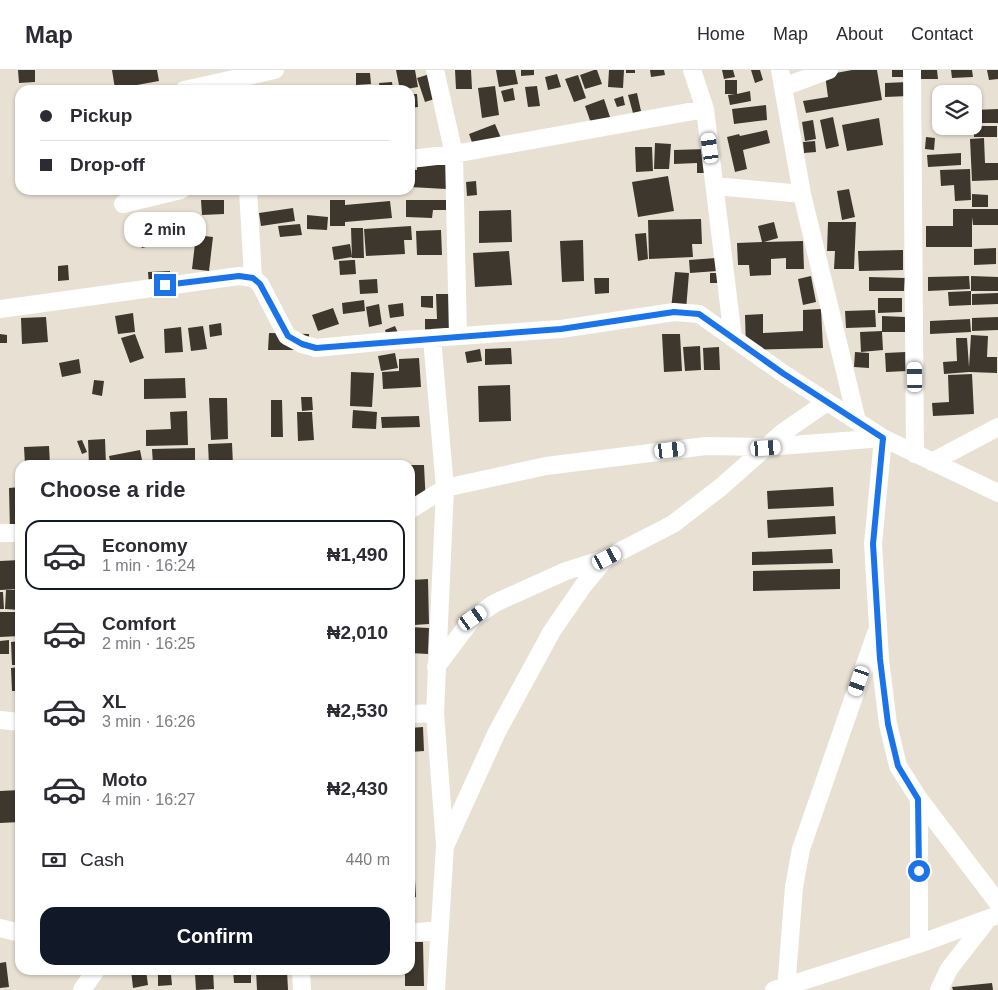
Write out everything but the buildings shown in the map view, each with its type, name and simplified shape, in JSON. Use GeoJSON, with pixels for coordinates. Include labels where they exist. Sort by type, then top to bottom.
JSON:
{"type":"FeatureCollection","features":[{"type":"Feature","properties":{"kind":"street"},"geometry":{"type":"LineString","coordinates":[[207,85],[275,70]]}},
{"type":"Feature","properties":{"kind":"street"},"geometry":{"type":"LineString","coordinates":[[435,70],[454,154],[458,336]]}},
{"type":"Feature","properties":{"kind":"street"},"geometry":{"type":"LineString","coordinates":[[692,70],[705,109],[733,338]]}},
{"type":"Feature","properties":{"kind":"street"},"geometry":{"type":"LineString","coordinates":[[829,70],[782,78],[802,194],[857,421]]}},
{"type":"Feature","properties":{"kind":"street"},"geometry":{"type":"LineString","coordinates":[[912,70],[916,454]]}},
{"type":"Feature","properties":{"kind":"street"},"geometry":{"type":"LineString","coordinates":[[415,158],[454,154],[705,109]]}},
{"type":"Feature","properties":{"kind":"street"},"geometry":{"type":"LineString","coordinates":[[715,186],[802,194]]}},
{"type":"Feature","properties":{"kind":"street"},"geometry":{"type":"LineString","coordinates":[[123,204],[160,195]]}},
{"type":"Feature","properties":{"kind":"street"},"geometry":{"type":"LineString","coordinates":[[248,195],[253,278]]}},
{"type":"Feature","properties":{"kind":"street"},"geometry":{"type":"LineString","coordinates":[[0,309],[239,276],[253,278],[260,284],[288,336],[302,344],[316,348],[561,329],[674,312],[699,314],[883,438],[998,493]]}},
{"type":"Feature","properties":{"kind":"street"},"geometry":{"type":"LineString","coordinates":[[432,338],[445,488],[435,713],[445,845],[436,990]]}},
{"type":"Feature","properties":{"kind":"street"},"geometry":{"type":"LineString","coordinates":[[436,667],[473,618],[495,603],[566,571],[607,558],[673,524],[721,486],[782,433],[827,402]]}},
{"type":"Feature","properties":{"kind":"street"},"geometry":{"type":"LineString","coordinates":[[932,462],[998,427]]}},
{"type":"Feature","properties":{"kind":"street"},"geometry":{"type":"LineString","coordinates":[[415,507],[445,488],[546,466],[706,446],[766,448],[883,438]]}},
{"type":"Feature","properties":{"kind":"street"},"geometry":{"type":"LineString","coordinates":[[883,438],[873,544],[878,625],[888,724],[898,766],[918,799],[998,903]]}},
{"type":"Feature","properties":{"kind":"street"},"geometry":{"type":"LineString","coordinates":[[0,533],[15,533]]}},
{"type":"Feature","properties":{"kind":"street"},"geometry":{"type":"LineString","coordinates":[[445,845],[497,732],[552,631],[583,586],[607,558]]}},
{"type":"Feature","properties":{"kind":"street"},"geometry":{"type":"LineString","coordinates":[[878,625],[801,849],[794,887],[782,989],[919,944],[993,916]]}},
{"type":"Feature","properties":{"kind":"street"},"geometry":{"type":"LineString","coordinates":[[415,714],[435,713]]}},
{"type":"Feature","properties":{"kind":"street"},"geometry":{"type":"LineString","coordinates":[[0,720],[15,722]]}},
{"type":"Feature","properties":{"kind":"street"},"geometry":{"type":"LineString","coordinates":[[918,799],[919,944]]}},
{"type":"Feature","properties":{"kind":"street"},"geometry":{"type":"LineString","coordinates":[[938,990],[949,969],[993,916]]}},
{"type":"Feature","properties":{"kind":"street"},"geometry":{"type":"LineString","coordinates":[[0,928],[15,932]]}},
{"type":"Feature","properties":{"kind":"street"},"geometry":{"type":"LineString","coordinates":[[415,932],[440,930]]}},
{"type":"Feature","properties":{"kind":"street"},"geometry":{"type":"LineString","coordinates":[[82,990],[92,975]]}},
{"type":"Feature","properties":{"kind":"street"},"geometry":{"type":"LineString","coordinates":[[301,975],[302,990]]}},
{"type":"Feature","properties":{"kind":"route"},"geometry":{"type":"LineString","coordinates":[[165,285],[239,276],[253,278],[260,284],[288,336],[302,344],[316,348],[561,329],[674,312],[699,314],[784,374],[883,438],[873,544],[880,659],[888,724],[898,766],[918,799],[919,871]]}}]}
